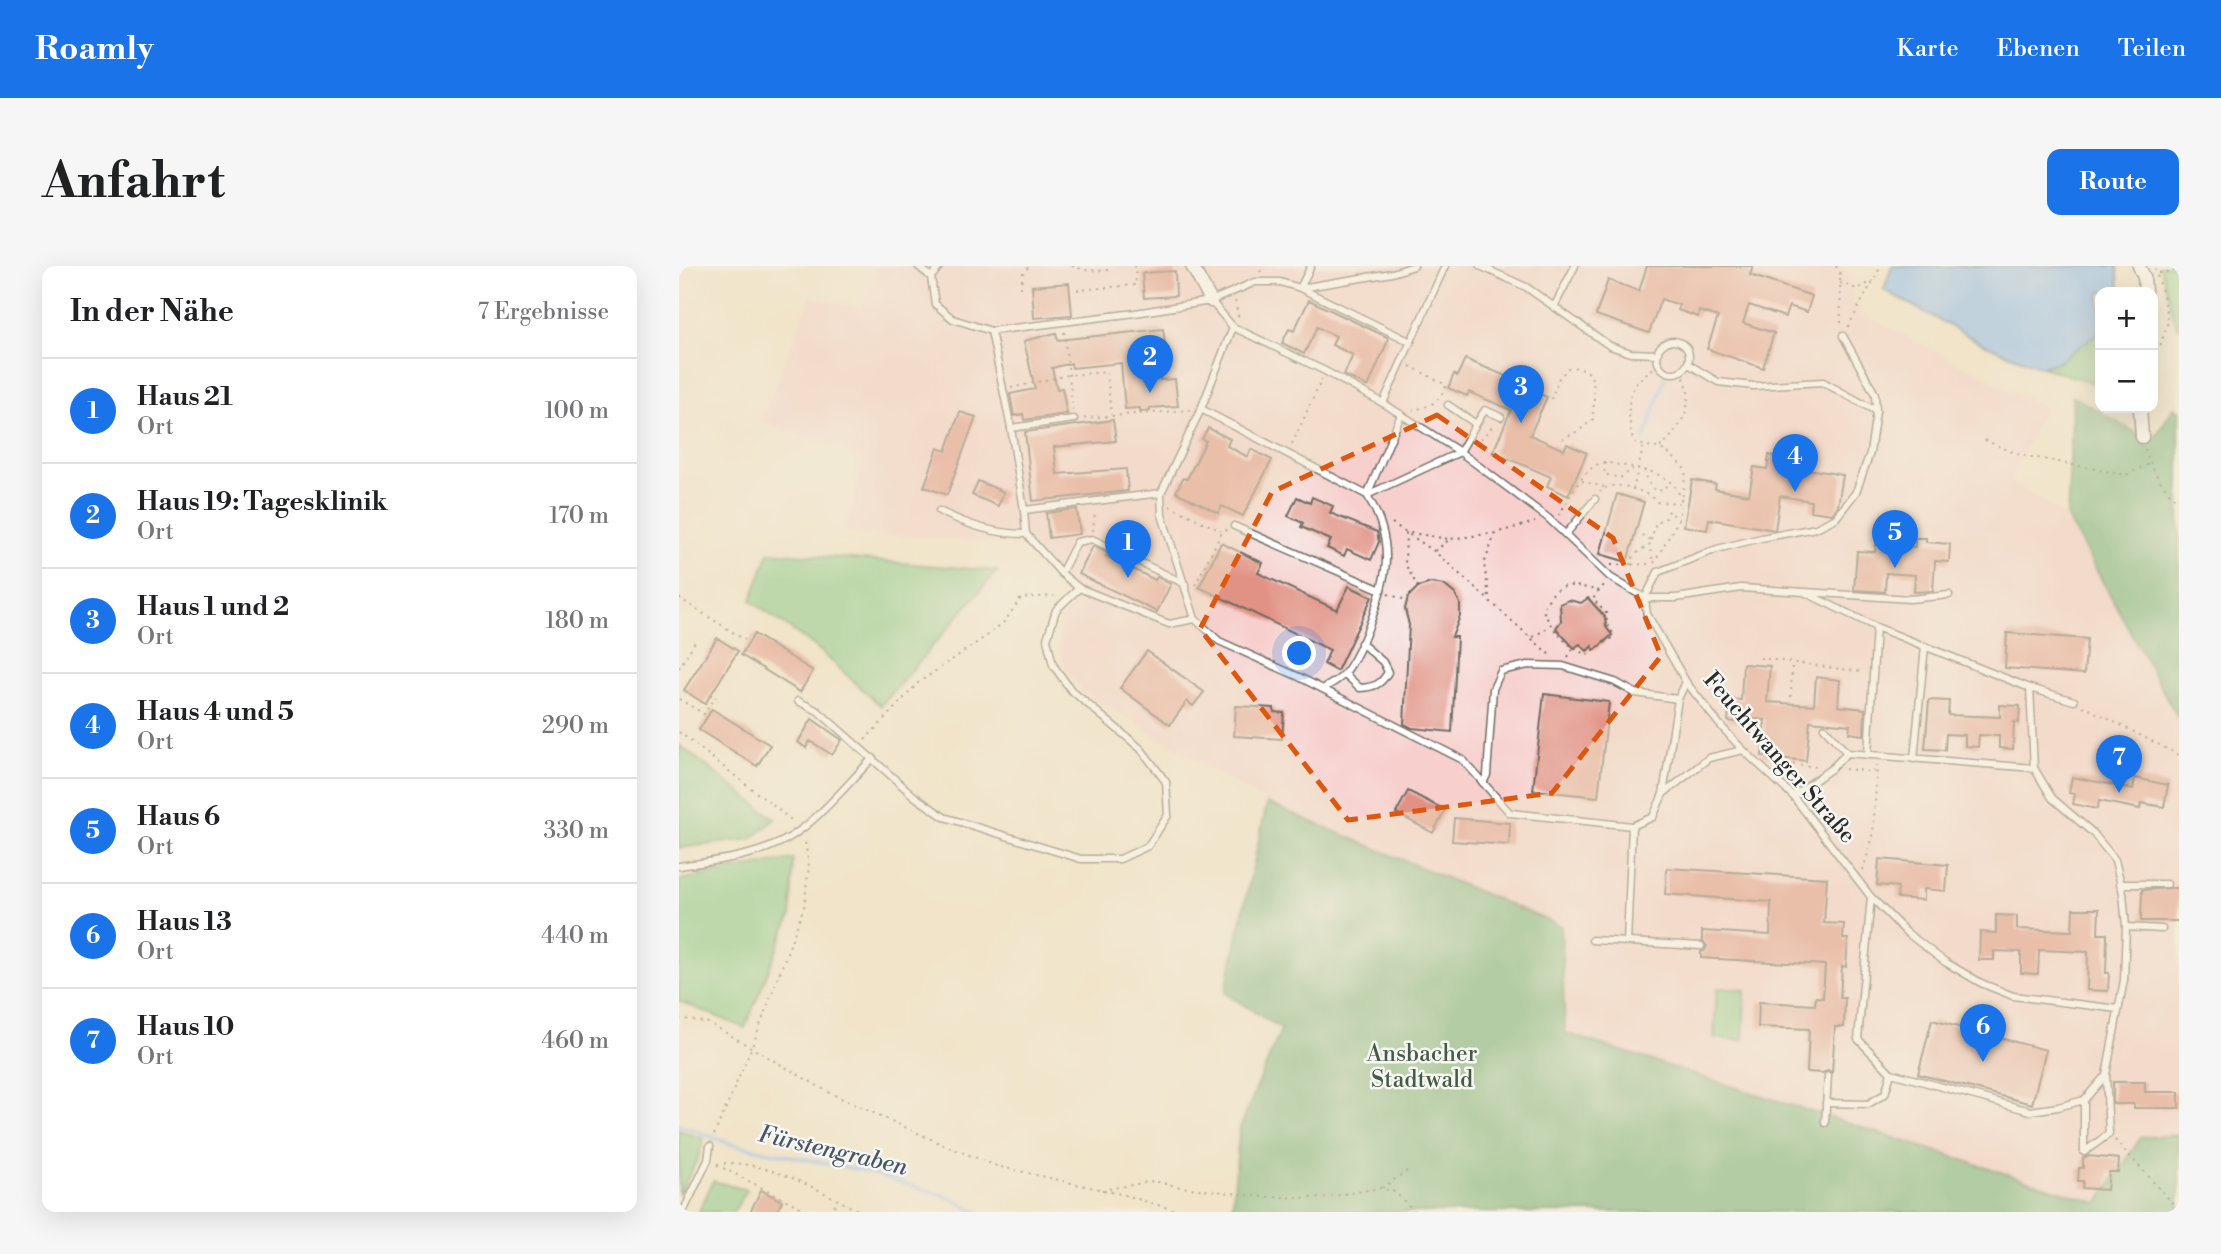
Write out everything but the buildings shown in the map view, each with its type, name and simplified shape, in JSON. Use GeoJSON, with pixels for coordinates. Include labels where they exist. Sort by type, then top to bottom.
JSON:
{"type":"FeatureCollection","features":[{"type":"Feature","properties":{"kind":"street"},"geometry":{"type":"LineString","coordinates":[[1192,266],[1211,301]]}},
{"type":"Feature","properties":{"kind":"street"},"geometry":{"type":"LineString","coordinates":[[2139,266],[2145,287]]}},
{"type":"Feature","properties":{"kind":"street"},"geometry":{"type":"LineString","coordinates":[[2140,413],[2142,437]]}},
{"type":"Feature","properties":{"kind":"lane"},"geometry":{"type":"LineString","coordinates":[[918,266],[931,277],[935,304],[953,319],[991,331],[1211,301],[1255,282],[1280,282],[1300,288],[1411,342]]}},
{"type":"Feature","properties":{"kind":"lane"},"geometry":{"type":"LineString","coordinates":[[931,277],[940,266]]}},
{"type":"Feature","properties":{"kind":"lane"},"geometry":{"type":"LineString","coordinates":[[1300,288],[1311,266]]}},
{"type":"Feature","properties":{"kind":"lane"},"geometry":{"type":"LineString","coordinates":[[1300,288],[1392,273],[1414,266]]}},
{"type":"Feature","properties":{"kind":"lane"},"geometry":{"type":"LineString","coordinates":[[1383,403],[1445,266]]}},
{"type":"Feature","properties":{"kind":"lane"},"geometry":{"type":"LineString","coordinates":[[1480,266],[1526,287],[1610,346],[1631,353],[1658,354]]}},
{"type":"Feature","properties":{"kind":"lane"},"geometry":{"type":"LineString","coordinates":[[1555,305],[1576,266]]}},
{"type":"Feature","properties":{"kind":"lane"},"geometry":{"type":"LineString","coordinates":[[1211,301],[1233,327],[1383,403],[1460,452],[1548,518],[1610,577],[1645,598],[1676,598],[1741,588],[1910,599],[1949,595]]}},
{"type":"Feature","properties":{"kind":"lane"},"geometry":{"type":"LineString","coordinates":[[1233,327],[1201,409],[1161,493],[1162,515],[1195,619],[1219,641],[1323,689],[1463,760],[1510,813],[1632,826],[1653,817],[1663,794],[1678,699],[1686,682]]}},
{"type":"Feature","properties":{"kind":"lane"},"geometry":{"type":"LineString","coordinates":[[991,331],[1011,428],[1026,534],[1061,573],[1079,588],[1170,624],[1195,619]]}},
{"type":"Feature","properties":{"kind":"lane"},"geometry":{"type":"LineString","coordinates":[[1645,598],[1658,572],[1717,549],[1816,528],[1836,518],[1856,492],[1870,453],[1876,411],[1875,394],[1843,337]]}},
{"type":"Feature","properties":{"kind":"lane"},"geometry":{"type":"LineString","coordinates":[[1678,342],[1688,351],[1688,364],[1680,372],[1670,373],[1660,365],[1658,354],[1665,344],[1678,342]]}},
{"type":"Feature","properties":{"kind":"lane"},"geometry":{"type":"LineString","coordinates":[[1688,364],[1718,382],[1754,386],[1822,382],[1876,411]]}},
{"type":"Feature","properties":{"kind":"lane"},"geometry":{"type":"LineString","coordinates":[[1448,405],[1476,424]]}},
{"type":"Feature","properties":{"kind":"lane"},"geometry":{"type":"LineString","coordinates":[[1201,409],[1367,495],[1379,515],[1386,557],[1383,592],[1345,674],[1323,689]]}},
{"type":"Feature","properties":{"kind":"lane"},"geometry":{"type":"LineString","coordinates":[[1367,495],[1460,452],[1485,410],[1501,417]]}},
{"type":"Feature","properties":{"kind":"lane"},"geometry":{"type":"LineString","coordinates":[[1367,495],[1403,416]]}},
{"type":"Feature","properties":{"kind":"lane"},"geometry":{"type":"LineString","coordinates":[[1011,428],[1074,419]]}},
{"type":"Feature","properties":{"kind":"lane"},"geometry":{"type":"LineString","coordinates":[[1024,510],[1161,493]]}},
{"type":"Feature","properties":{"kind":"lane"},"geometry":{"type":"LineString","coordinates":[[1566,534],[1595,499]]}},
{"type":"Feature","properties":{"kind":"lane"},"geometry":{"type":"LineString","coordinates":[[939,512],[973,527],[1008,534],[1026,534]]}},
{"type":"Feature","properties":{"kind":"lane"},"geometry":{"type":"LineString","coordinates":[[1234,526],[1383,592]]}},
{"type":"Feature","properties":{"kind":"lane"},"geometry":{"type":"LineString","coordinates":[[1061,573],[1077,542],[1092,539],[1185,584]]}},
{"type":"Feature","properties":{"kind":"lane"},"geometry":{"type":"LineString","coordinates":[[798,701],[818,711],[914,796],[944,817],[1081,859],[1120,859],[1148,846],[1168,815],[1166,782],[1141,749],[1071,690],[1053,666],[1047,639],[1056,610],[1079,588]]}},
{"type":"Feature","properties":{"kind":"lane"},"geometry":{"type":"LineString","coordinates":[[1804,592],[1876,627],[2030,688],[2074,701]]}},
{"type":"Feature","properties":{"kind":"lane","name":"Feuchtwanger Straße"},"geometry":{"type":"LineString","coordinates":[[1645,598],[1647,614],[1686,682],[1743,750],[1793,796],[1871,897],[1906,932],[1945,962],[1981,983],[2013,996],[2118,1009]]}},
{"type":"Feature","properties":{"kind":"lane"},"geometry":{"type":"LineString","coordinates":[[1868,755],[1876,627]]}},
{"type":"Feature","properties":{"kind":"lane"},"geometry":{"type":"LineString","coordinates":[[1345,674],[1360,688],[1374,687],[1383,681],[1388,672],[1383,662],[1361,643]]}},
{"type":"Feature","properties":{"kind":"lane"},"geometry":{"type":"LineString","coordinates":[[1914,759],[1925,646]]}},
{"type":"Feature","properties":{"kind":"lane"},"geometry":{"type":"LineString","coordinates":[[1483,783],[1487,775],[1493,689],[1501,671],[1528,665],[1563,666],[1615,682],[1635,693],[1678,699]]}},
{"type":"Feature","properties":{"kind":"lane"},"geometry":{"type":"LineString","coordinates":[[2030,688],[2034,768],[2052,798],[2093,833],[2115,860],[2126,927],[2124,979],[2106,1075],[2109,1134],[2084,1152],[2084,1100]]}},
{"type":"Feature","properties":{"kind":"lane"},"geometry":{"type":"LineString","coordinates":[[1823,728],[1847,753],[2034,768]]}},
{"type":"Feature","properties":{"kind":"lane"},"geometry":{"type":"LineString","coordinates":[[1663,794],[1709,758],[1743,750]]}},
{"type":"Feature","properties":{"kind":"lane"},"geometry":{"type":"LineString","coordinates":[[1793,796],[1832,768],[1847,753]]}},
{"type":"Feature","properties":{"kind":"lane"},"geometry":{"type":"LineString","coordinates":[[679,866],[725,859],[769,848],[803,829],[873,758]]}},
{"type":"Feature","properties":{"kind":"lane"},"geometry":{"type":"LineString","coordinates":[[1627,942],[1632,826]]}},
{"type":"Feature","properties":{"kind":"lane"},"geometry":{"type":"LineString","coordinates":[[2120,884],[2167,884]]}},
{"type":"Feature","properties":{"kind":"lane"},"geometry":{"type":"LineString","coordinates":[[1871,897],[1858,1039],[1891,1073],[2031,1111],[2084,1100],[2106,1075]]}},
{"type":"Feature","properties":{"kind":"lane"},"geometry":{"type":"LineString","coordinates":[[2126,927],[2162,929]]}},
{"type":"Feature","properties":{"kind":"lane"},"geometry":{"type":"LineString","coordinates":[[1592,940],[1701,946]]}},
{"type":"Feature","properties":{"kind":"lane"},"geometry":{"type":"LineString","coordinates":[[1826,1102],[1868,1104],[1885,1094],[1891,1073]]}},
{"type":"Feature","properties":{"kind":"lane"},"geometry":{"type":"LineString","coordinates":[[1825,1123],[1828,1076]]}},
{"type":"Feature","properties":{"kind":"lane"},"geometry":{"type":"LineString","coordinates":[[683,1212],[708,1160],[710,1146]]}},
{"type":"Feature","properties":{"kind":"path"},"geometry":{"type":"LineString","coordinates":[[1021,288],[1023,272],[1030,266]]}},
{"type":"Feature","properties":{"kind":"path"},"geometry":{"type":"LineString","coordinates":[[1072,266],[1106,271],[1111,266]]}},
{"type":"Feature","properties":{"kind":"path"},"geometry":{"type":"LineString","coordinates":[[1077,290],[1136,285],[1135,266]]}},
{"type":"Feature","properties":{"kind":"path"},"geometry":{"type":"LineString","coordinates":[[1836,266],[1840,274],[1840,320],[1843,337]]}},
{"type":"Feature","properties":{"kind":"path"},"geometry":{"type":"LineString","coordinates":[[1843,337],[1881,266]]}},
{"type":"Feature","properties":{"kind":"path"},"geometry":{"type":"LineString","coordinates":[[2153,266],[2158,274],[2168,322],[2159,348]]}},
{"type":"Feature","properties":{"kind":"path"},"geometry":{"type":"LineString","coordinates":[[2158,274],[2179,270]]}},
{"type":"Feature","properties":{"kind":"path"},"geometry":{"type":"LineString","coordinates":[[1840,283],[1857,289],[1874,281]]}},
{"type":"Feature","properties":{"kind":"path"},"geometry":{"type":"LineString","coordinates":[[1233,291],[1241,331]]}},
{"type":"Feature","properties":{"kind":"path"},"geometry":{"type":"LineString","coordinates":[[1063,321],[1074,419],[1201,409]]}},
{"type":"Feature","properties":{"kind":"path"},"geometry":{"type":"LineString","coordinates":[[1402,361],[1446,385],[1442,396],[1435,402],[1409,411],[1403,416]]}},
{"type":"Feature","properties":{"kind":"path"},"geometry":{"type":"LineString","coordinates":[[1654,564],[1679,519],[1686,470],[1673,456],[1660,448],[1643,447],[1633,441],[1628,414],[1631,393],[1640,377],[1660,365]]}},
{"type":"Feature","properties":{"kind":"path"},"geometry":{"type":"LineString","coordinates":[[1551,400],[1559,378],[1567,368],[1578,366],[1589,373],[1594,383],[1593,419],[1580,430],[1560,440]]}},
{"type":"Feature","properties":{"kind":"path"},"geometry":{"type":"LineString","coordinates":[[1003,390],[1069,375],[1107,372],[1112,416]]}},
{"type":"Feature","properties":{"kind":"path"},"geometry":{"type":"LineString","coordinates":[[1287,454],[1325,372]]}},
{"type":"Feature","properties":{"kind":"path"},"geometry":{"type":"LineString","coordinates":[[1660,448],[1672,438],[1689,404],[1688,383],[1680,372]]}},
{"type":"Feature","properties":{"kind":"path"},"geometry":{"type":"LineString","coordinates":[[1471,450],[1501,417]]}},
{"type":"Feature","properties":{"kind":"path"},"geometry":{"type":"LineString","coordinates":[[2142,437],[2150,463],[2163,487],[2179,503]]}},
{"type":"Feature","properties":{"kind":"path"},"geometry":{"type":"LineString","coordinates":[[1985,440],[2017,454],[2126,475],[2150,463]]}},
{"type":"Feature","properties":{"kind":"path"},"geometry":{"type":"LineString","coordinates":[[1633,491],[1635,469],[1643,447]]}},
{"type":"Feature","properties":{"kind":"path"},"geometry":{"type":"LineString","coordinates":[[1605,462],[1604,474],[1611,477],[1620,478],[1635,469]]}},
{"type":"Feature","properties":{"kind":"path"},"geometry":{"type":"LineString","coordinates":[[1554,523],[1581,480],[1597,463],[1605,462],[1644,470],[1671,481],[1679,491],[1682,503]]}},
{"type":"Feature","properties":{"kind":"path"},"geometry":{"type":"LineString","coordinates":[[1644,470],[1648,482],[1656,491],[1663,490],[1671,481]]}},
{"type":"Feature","properties":{"kind":"path"},"geometry":{"type":"LineString","coordinates":[[1581,480],[1605,487]]}},
{"type":"Feature","properties":{"kind":"path"},"geometry":{"type":"LineString","coordinates":[[1595,499],[1605,487],[1613,484],[1650,494],[1657,502],[1682,503]]}},
{"type":"Feature","properties":{"kind":"path"},"geometry":{"type":"LineString","coordinates":[[1092,539],[1097,501]]}},
{"type":"Feature","properties":{"kind":"path"},"geometry":{"type":"LineString","coordinates":[[1162,502],[1222,532]]}},
{"type":"Feature","properties":{"kind":"path"},"geometry":{"type":"LineString","coordinates":[[1654,564],[1649,546],[1656,522],[1666,518],[1668,511],[1679,519]]}},
{"type":"Feature","properties":{"kind":"path"},"geometry":{"type":"LineString","coordinates":[[1379,515],[1434,551],[1563,666],[1573,649]]}},
{"type":"Feature","properties":{"kind":"path"},"geometry":{"type":"LineString","coordinates":[[1406,533],[1450,540],[1495,533],[1548,518]]}},
{"type":"Feature","properties":{"kind":"path"},"geometry":{"type":"LineString","coordinates":[[1189,596],[1222,532],[1234,526]]}},
{"type":"Feature","properties":{"kind":"path"},"geometry":{"type":"LineString","coordinates":[[1405,565],[1406,533]]}},
{"type":"Feature","properties":{"kind":"path"},"geometry":{"type":"LineString","coordinates":[[1489,599],[1484,564],[1495,533]]}},
{"type":"Feature","properties":{"kind":"path"},"geometry":{"type":"LineString","coordinates":[[1642,535],[1651,540]]}},
{"type":"Feature","properties":{"kind":"path"},"geometry":{"type":"LineString","coordinates":[[1434,551],[1450,540]]}},
{"type":"Feature","properties":{"kind":"path"},"geometry":{"type":"LineString","coordinates":[[1631,566],[1631,560],[1639,551],[1649,546]]}},
{"type":"Feature","properties":{"kind":"path"},"geometry":{"type":"LineString","coordinates":[[1400,562],[1405,565],[1418,587]]}},
{"type":"Feature","properties":{"kind":"path"},"geometry":{"type":"LineString","coordinates":[[1600,568],[1609,565],[1654,564]]}},
{"type":"Feature","properties":{"kind":"path"},"geometry":{"type":"LineString","coordinates":[[1599,591],[1573,584],[1558,589],[1549,596],[1543,610],[1550,626],[1573,649],[1587,655],[1611,639],[1612,630],[1607,625],[1606,613],[1593,599],[1610,577]]}},
{"type":"Feature","properties":{"kind":"path"},"geometry":{"type":"LineString","coordinates":[[1383,592],[1403,599]]}},
{"type":"Feature","properties":{"kind":"path"},"geometry":{"type":"LineString","coordinates":[[860,746],[918,682],[989,635],[1005,621],[1021,598],[1051,596]]}},
{"type":"Feature","properties":{"kind":"path"},"geometry":{"type":"LineString","coordinates":[[679,598],[745,640]]}},
{"type":"Feature","properties":{"kind":"path"},"geometry":{"type":"LineString","coordinates":[[1532,638],[1550,626]]}},
{"type":"Feature","properties":{"kind":"path"},"geometry":{"type":"LineString","coordinates":[[679,668],[696,640]]}},
{"type":"Feature","properties":{"kind":"path"},"geometry":{"type":"LineString","coordinates":[[1760,658],[1873,673]]}},
{"type":"Feature","properties":{"kind":"path"},"geometry":{"type":"LineString","coordinates":[[1791,697],[1792,662]]}},
{"type":"Feature","properties":{"kind":"path"},"geometry":{"type":"LineString","coordinates":[[679,699],[704,714],[716,697]]}},
{"type":"Feature","properties":{"kind":"path"},"geometry":{"type":"LineString","coordinates":[[2074,701],[2179,755]]}},
{"type":"Feature","properties":{"kind":"path"},"geometry":{"type":"LineString","coordinates":[[679,732],[803,829],[809,866],[804,907],[752,1047],[715,1133]]}},
{"type":"Feature","properties":{"kind":"path"},"geometry":{"type":"LineString","coordinates":[[1859,881],[1873,836],[1878,756]]}},
{"type":"Feature","properties":{"kind":"path"},"geometry":{"type":"LineString","coordinates":[[679,1018],[709,1023],[829,1093],[997,1166],[1181,1212]]}},
{"type":"Feature","properties":{"kind":"path"},"geometry":{"type":"LineString","coordinates":[[2109,1134],[2179,1210]]}},
{"type":"Feature","properties":{"kind":"path"},"geometry":{"type":"LineString","coordinates":[[708,1160],[810,1212]]}},
{"type":"Feature","properties":{"kind":"path"},"geometry":{"type":"LineString","coordinates":[[717,1164],[756,1167],[800,1181],[861,1212]]}},
{"type":"Feature","properties":{"kind":"path"},"geometry":{"type":"LineString","coordinates":[[1101,1190],[1154,1181],[1181,1187],[1290,1198],[1321,1198],[1381,1188],[1407,1171]]}},
{"type":"Feature","properties":{"kind":"path"},"geometry":{"type":"LineString","coordinates":[[1381,1188],[1395,1192],[1415,1212]]}},
{"type":"Feature","properties":{"kind":"path"},"geometry":{"type":"LineString","coordinates":[[830,1212],[838,1200]]}},
{"type":"Feature","properties":{"kind":"highlighted area"},"geometry":{"type":"Polygon","coordinates":[[[1437,415],[1613,538],[1661,656],[1552,793],[1348,820],[1200,629],[1272,492],[1437,415]]]}},
{"type":"Feature","properties":{"kind":"shaded area"},"geometry":{"type":"Polygon","coordinates":[[[878,266],[1844,266],[1859,312],[2044,407],[2011,482],[2067,517],[2179,720],[2179,1135],[2141,1137],[2099,1203],[1564,1033],[1560,926],[1267,803],[1083,692],[1068,675],[1059,648],[1059,624],[1064,612],[1058,583],[1025,545],[845,533],[864,458],[761,421],[811,296],[861,309],[878,266]]]}},
{"type":"Feature","properties":{"kind":"green space"},"geometry":{"type":"Polygon","coordinates":[[[2159,266],[2179,266],[2179,328],[2176,326],[2159,266]]]}},
{"type":"Feature","properties":{"kind":"green space"},"geometry":{"type":"Polygon","coordinates":[[[2095,335],[2094,383],[2041,367],[2060,361],[2095,335]]]}},
{"type":"Feature","properties":{"kind":"green space"},"geometry":{"type":"Polygon","coordinates":[[[2073,396],[2095,409],[2095,413],[2102,413],[2152,442],[2174,407],[2179,410],[2179,720],[2067,517],[2073,396]]]}},
{"type":"Feature","properties":{"kind":"green space"},"geometry":{"type":"Polygon","coordinates":[[[769,552],[997,571],[881,706],[816,647],[751,601],[769,552]]]}},
{"type":"Feature","properties":{"kind":"green space"},"geometry":{"type":"Polygon","coordinates":[[[679,745],[775,819],[751,839],[679,848],[679,745]]]}},
{"type":"Feature","properties":{"kind":"green space","name":"Ansbacher Stadtwald"},"geometry":{"type":"Polygon","coordinates":[[[1267,803],[1561,926],[1565,1033],[2098,1203],[2141,1137],[2179,1135],[2179,1212],[1232,1212],[1239,1130],[1281,1029],[1225,993],[1267,803]]]}},
{"type":"Feature","properties":{"kind":"green space"},"geometry":{"type":"Polygon","coordinates":[[[793,859],[791,915],[745,1028],[679,1001],[679,880],[793,859]]]}},
{"type":"Feature","properties":{"kind":"green space"},"geometry":{"type":"Polygon","coordinates":[[[1717,988],[1745,990],[1743,1040],[1714,1038],[1717,988]]]}},
{"type":"Feature","properties":{"kind":"green space"},"geometry":{"type":"Polygon","coordinates":[[[679,1130],[704,1139],[697,1160],[679,1195],[679,1130]]]}},
{"type":"Feature","properties":{"kind":"green space"},"geometry":{"type":"Polygon","coordinates":[[[713,1181],[747,1190],[733,1212],[699,1212],[713,1181]]]}},
{"type":"Feature","properties":{"kind":"water"},"geometry":{"type":"Polygon","coordinates":[[[1892,266],[2117,266],[2119,287],[2095,287],[2095,335],[2060,361],[2041,367],[1981,343],[1884,290],[1892,266]]]}},
{"type":"Feature","properties":{"kind":"waterway"},"geometry":{"type":"LineString","coordinates":[[1644,441],[1665,378]]}},
{"type":"Feature","properties":{"kind":"waterway","name":"Fürstengraben"},"geometry":{"type":"LineString","coordinates":[[679,1125],[731,1144],[864,1171],[948,1197],[977,1212]]}},
{"type":"Feature","properties":{"kind":"place","name":"Haus 19: Tagesklinik"},"geometry":{"type":"Point","coordinates":[1150,393]}},
{"type":"Feature","properties":{"kind":"place","name":"Haus 1 und 2"},"geometry":{"type":"Point","coordinates":[1521,423]}},
{"type":"Feature","properties":{"kind":"place","name":"Haus 4 und 5"},"geometry":{"type":"Point","coordinates":[1795,492]}},
{"type":"Feature","properties":{"kind":"place","name":"Haus 6"},"geometry":{"type":"Point","coordinates":[1895,568]}},
{"type":"Feature","properties":{"kind":"place","name":"Haus 21"},"geometry":{"type":"Point","coordinates":[1128,578]}},
{"type":"Feature","properties":{"kind":"place","name":"Haus 10"},"geometry":{"type":"Point","coordinates":[2119,793]}},
{"type":"Feature","properties":{"kind":"place","name":"Haus 13"},"geometry":{"type":"Point","coordinates":[1983,1062]}}]}
